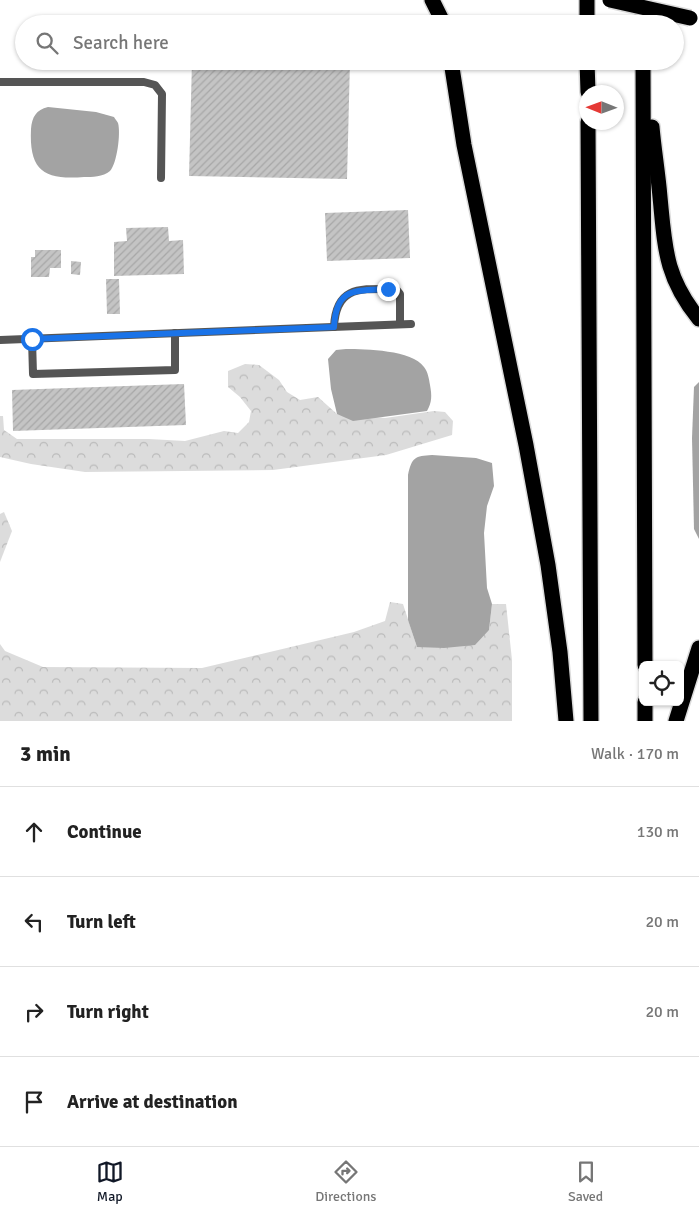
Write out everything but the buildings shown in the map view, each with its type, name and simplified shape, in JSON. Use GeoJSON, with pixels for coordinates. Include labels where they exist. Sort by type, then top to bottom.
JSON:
{"type":"FeatureCollection","features":[{"type":"Feature","properties":{"kind":"highway"},"geometry":{"type":"LineString","coordinates":[[432,0],[440,15]]}},
{"type":"Feature","properties":{"kind":"highway"},"geometry":{"type":"LineString","coordinates":[[446,15],[447,0]]}},
{"type":"Feature","properties":{"kind":"highway"},"geometry":{"type":"LineString","coordinates":[[587,0],[587,15]]}},
{"type":"Feature","properties":{"kind":"highway"},"geometry":{"type":"LineString","coordinates":[[610,0],[677,15]]}},
{"type":"Feature","properties":{"kind":"highway"},"geometry":{"type":"LineString","coordinates":[[643,0],[643,15]]}},
{"type":"Feature","properties":{"kind":"highway"},"geometry":{"type":"LineString","coordinates":[[452,70],[464,146],[526,444],[548,565],[560,652],[566,721]]}},
{"type":"Feature","properties":{"kind":"highway"},"geometry":{"type":"LineString","coordinates":[[587,70],[588,85]]}},
{"type":"Feature","properties":{"kind":"highway"},"geometry":{"type":"LineString","coordinates":[[644,70],[645,661]]}},
{"type":"Feature","properties":{"kind":"highway"},"geometry":{"type":"LineString","coordinates":[[645,70],[664,246],[670,269],[680,292],[699,319]]}},
{"type":"Feature","properties":{"kind":"highway"},"geometry":{"type":"LineString","coordinates":[[588,130],[591,721]]}},
{"type":"Feature","properties":{"kind":"highway"},"geometry":{"type":"LineString","coordinates":[[676,721],[699,648]]}},
{"type":"Feature","properties":{"kind":"highway"},"geometry":{"type":"LineString","coordinates":[[645,706],[645,721]]}},
{"type":"Feature","properties":{"kind":"lane"},"geometry":{"type":"LineString","coordinates":[[0,82],[144,82],[155,84],[162,94],[161,178]]}},
{"type":"Feature","properties":{"kind":"lane"},"geometry":{"type":"LineString","coordinates":[[334,327],[334,317],[339,301],[349,293],[388,289],[396,289],[400,294],[400,324]]}},
{"type":"Feature","properties":{"kind":"lane"},"geometry":{"type":"LineString","coordinates":[[0,340],[411,324]]}},
{"type":"Feature","properties":{"kind":"lane"},"geometry":{"type":"LineString","coordinates":[[32,339],[33,374],[175,370],[175,334]]}},
{"type":"Feature","properties":{"kind":"green space"},"geometry":{"type":"Polygon","coordinates":[[[245,364],[259,365],[279,380],[287,392],[300,400],[318,397],[337,414],[385,418],[434,411],[445,412],[453,421],[452,435],[386,455],[273,470],[85,472],[31,464],[0,457],[0,416],[3,416],[4,430],[17,439],[149,439],[185,441],[224,431],[238,433],[249,422],[251,411],[240,397],[228,387],[228,371],[245,364]]]}},
{"type":"Feature","properties":{"kind":"green space"},"geometry":{"type":"Polygon","coordinates":[[[4,512],[12,531],[0,562],[0,514],[4,512]]]}},
{"type":"Feature","properties":{"kind":"green space"},"geometry":{"type":"Polygon","coordinates":[[[390,602],[403,604],[417,647],[489,630],[492,604],[506,604],[512,660],[512,721],[0,721],[0,644],[5,651],[43,667],[202,668],[354,632],[385,621],[390,602]]]}},
{"type":"Feature","properties":{"kind":"shaded area"},"geometry":{"type":"Polygon","coordinates":[[[48,107],[96,112],[114,117],[118,123],[119,141],[115,162],[110,171],[97,176],[70,178],[59,177],[42,170],[36,163],[33,155],[31,129],[35,115],[40,110],[48,107]]]}},
{"type":"Feature","properties":{"kind":"shaded area"},"geometry":{"type":"Polygon","coordinates":[[[336,350],[388,352],[410,357],[418,361],[424,367],[429,380],[431,399],[427,411],[353,421],[337,414],[331,389],[328,359],[336,350]]]}},
{"type":"Feature","properties":{"kind":"shaded area"},"geometry":{"type":"Polygon","coordinates":[[[699,382],[699,539],[694,529],[692,438],[694,387],[699,382]]]}},
{"type":"Feature","properties":{"kind":"shaded area"},"geometry":{"type":"Polygon","coordinates":[[[432,455],[476,458],[492,463],[494,486],[487,506],[484,533],[487,588],[492,604],[489,630],[475,645],[444,648],[417,647],[408,620],[408,475],[411,464],[415,459],[432,455]]]}},
{"type":"Feature","properties":{"kind":"route"},"geometry":{"type":"LineString","coordinates":[[32,339],[334,327],[334,317],[339,301],[349,293],[363,290],[388,289]]}}]}
